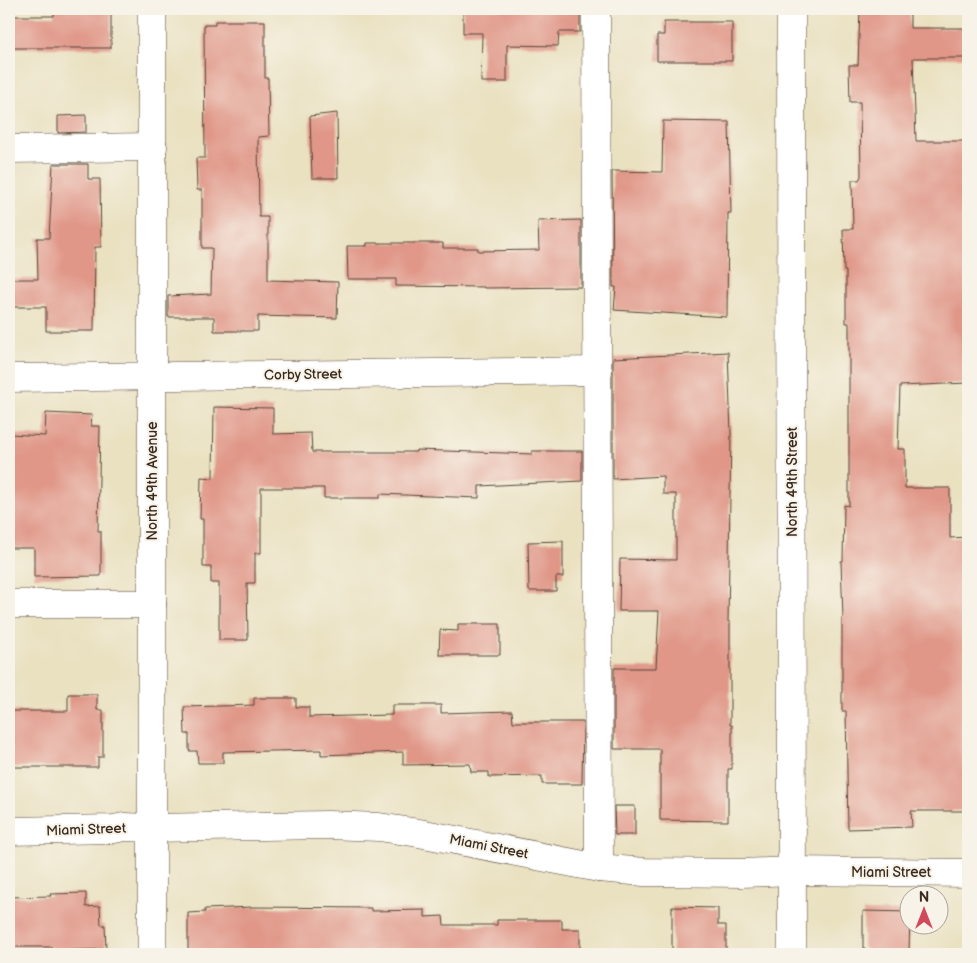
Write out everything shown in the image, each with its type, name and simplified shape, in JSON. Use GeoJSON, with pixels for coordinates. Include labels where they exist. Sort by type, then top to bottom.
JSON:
{"type":"FeatureCollection","features":[{"type":"Feature","properties":{"kind":"street","name":"North 49th Avenue"},"geometry":{"type":"LineString","coordinates":[[152,9],[152,954]]}},
{"type":"Feature","properties":{"kind":"street"},"geometry":{"type":"LineString","coordinates":[[596,9],[599,868]]}},
{"type":"Feature","properties":{"kind":"street","name":"North 49th Street"},"geometry":{"type":"LineString","coordinates":[[791,9],[792,954]]}},
{"type":"Feature","properties":{"kind":"street"},"geometry":{"type":"LineString","coordinates":[[9,149],[153,147]]}},
{"type":"Feature","properties":{"kind":"street","name":"Corby Street"},"geometry":{"type":"LineString","coordinates":[[9,378],[598,371]]}},
{"type":"Feature","properties":{"kind":"street"},"geometry":{"type":"LineString","coordinates":[[9,604],[152,604]]}},
{"type":"Feature","properties":{"kind":"street","name":"Miami Street"},"geometry":{"type":"LineString","coordinates":[[9,831],[114,829],[124,827],[328,825],[379,827],[599,868],[644,872],[968,873]]}},
{"type":"Feature","properties":{"kind":"building"},"geometry":{"type":"Polygon","coordinates":[[[54,9],[111,9],[111,48],[9,48],[9,16],[54,16],[54,9]]]}},
{"type":"Feature","properties":{"kind":"building"},"geometry":{"type":"Polygon","coordinates":[[[463,9],[580,9],[580,32],[559,32],[558,46],[507,45],[507,82],[481,82],[482,33],[463,33],[463,9]]]}},
{"type":"Feature","properties":{"kind":"building"},"geometry":{"type":"Polygon","coordinates":[[[860,9],[910,9],[910,28],[966,28],[967,58],[913,58],[916,141],[968,141],[968,336],[966,336],[968,383],[900,386],[898,449],[905,449],[905,488],[950,488],[950,538],[968,537],[968,811],[911,811],[912,827],[848,829],[846,711],[842,711],[843,618],[841,561],[843,561],[844,505],[849,506],[849,323],[846,323],[846,271],[844,271],[843,229],[853,229],[852,180],[859,180],[861,176],[860,102],[850,102],[849,65],[858,65],[860,9]]]}},
{"type":"Feature","properties":{"kind":"building"},"geometry":{"type":"Polygon","coordinates":[[[215,21],[265,21],[265,78],[268,78],[269,136],[258,137],[259,217],[268,217],[268,280],[338,282],[337,318],[258,316],[258,331],[214,331],[214,317],[168,317],[168,296],[211,294],[212,248],[202,248],[202,190],[197,190],[196,158],[205,158],[204,25],[215,25],[215,21]]]}},
{"type":"Feature","properties":{"kind":"building"},"geometry":{"type":"Polygon","coordinates":[[[664,22],[732,22],[732,61],[657,61],[657,35],[664,35],[664,22]]]}},
{"type":"Feature","properties":{"kind":"building"},"geometry":{"type":"Polygon","coordinates":[[[337,113],[338,178],[312,178],[310,116],[337,113]]]}},
{"type":"Feature","properties":{"kind":"building"},"geometry":{"type":"Polygon","coordinates":[[[86,115],[86,132],[58,133],[58,116],[86,115]]]}},
{"type":"Feature","properties":{"kind":"building"},"geometry":{"type":"Polygon","coordinates":[[[663,121],[729,122],[731,213],[728,213],[727,317],[614,310],[616,287],[613,287],[612,171],[662,172],[663,121]]]}},
{"type":"Feature","properties":{"kind":"building"},"geometry":{"type":"Polygon","coordinates":[[[53,164],[88,164],[88,179],[100,179],[101,247],[95,247],[94,331],[46,331],[46,307],[9,307],[9,279],[38,279],[37,238],[49,238],[53,164]]]}},
{"type":"Feature","properties":{"kind":"building"},"geometry":{"type":"Polygon","coordinates":[[[581,220],[581,287],[484,288],[396,286],[396,279],[348,279],[347,246],[367,246],[367,243],[443,243],[443,248],[478,248],[478,251],[539,250],[538,221],[581,220]]]}},
{"type":"Feature","properties":{"kind":"building"},"geometry":{"type":"Polygon","coordinates":[[[728,352],[731,434],[728,622],[730,622],[732,769],[728,769],[728,821],[660,820],[660,749],[614,749],[614,668],[656,668],[659,611],[619,611],[620,559],[676,560],[676,494],[663,494],[663,476],[613,479],[613,358],[728,352]]]}},
{"type":"Feature","properties":{"kind":"building"},"geometry":{"type":"Polygon","coordinates":[[[214,407],[273,408],[273,434],[311,433],[312,452],[416,452],[416,450],[532,454],[532,451],[582,451],[582,481],[479,486],[479,498],[380,494],[380,498],[324,498],[324,488],[261,488],[261,553],[255,553],[255,583],[247,583],[248,640],[219,640],[219,583],[211,583],[211,567],[203,567],[203,519],[200,519],[201,477],[213,478],[214,407]]]}},
{"type":"Feature","properties":{"kind":"building"},"geometry":{"type":"Polygon","coordinates":[[[46,413],[92,415],[91,426],[100,426],[98,531],[101,531],[101,576],[34,577],[34,548],[9,548],[9,434],[45,436],[46,413]]]}},
{"type":"Feature","properties":{"kind":"building"},"geometry":{"type":"Polygon","coordinates":[[[563,541],[563,577],[556,577],[556,591],[529,591],[528,542],[563,541]]]}},
{"type":"Feature","properties":{"kind":"building"},"geometry":{"type":"Polygon","coordinates":[[[458,624],[500,624],[500,655],[439,655],[440,630],[458,631],[458,624]]]}},
{"type":"Feature","properties":{"kind":"building"},"geometry":{"type":"Polygon","coordinates":[[[68,694],[97,694],[97,710],[103,710],[103,757],[98,757],[98,767],[9,767],[9,711],[68,711],[68,694]]]}},
{"type":"Feature","properties":{"kind":"building"},"geometry":{"type":"Polygon","coordinates":[[[254,698],[296,698],[296,707],[309,707],[309,717],[392,715],[392,705],[441,705],[441,713],[512,711],[513,722],[583,722],[582,784],[542,784],[542,776],[489,777],[489,772],[471,772],[470,764],[403,765],[403,752],[321,755],[321,750],[223,752],[223,763],[198,763],[197,751],[189,751],[189,734],[185,734],[184,707],[254,705],[254,698]]]}},
{"type":"Feature","properties":{"kind":"building"},"geometry":{"type":"Polygon","coordinates":[[[614,806],[635,806],[635,835],[615,835],[614,806]]]}},
{"type":"Feature","properties":{"kind":"building"},"geometry":{"type":"Polygon","coordinates":[[[86,893],[86,907],[100,906],[101,925],[105,925],[106,949],[52,951],[52,947],[9,947],[9,897],[86,893]]]}},
{"type":"Feature","properties":{"kind":"building"},"geometry":{"type":"Polygon","coordinates":[[[253,907],[371,908],[371,911],[425,910],[425,917],[443,916],[444,925],[497,925],[497,920],[562,920],[562,929],[580,929],[580,954],[188,954],[188,913],[205,912],[205,909],[253,907]]]}},
{"type":"Feature","properties":{"kind":"building"},"geometry":{"type":"Polygon","coordinates":[[[672,907],[718,908],[718,925],[726,925],[726,954],[672,954],[672,907]]]}},
{"type":"Feature","properties":{"kind":"building"},"geometry":{"type":"Polygon","coordinates":[[[863,911],[900,912],[900,936],[909,936],[909,954],[865,954],[865,948],[863,948],[863,911]]]}}]}
